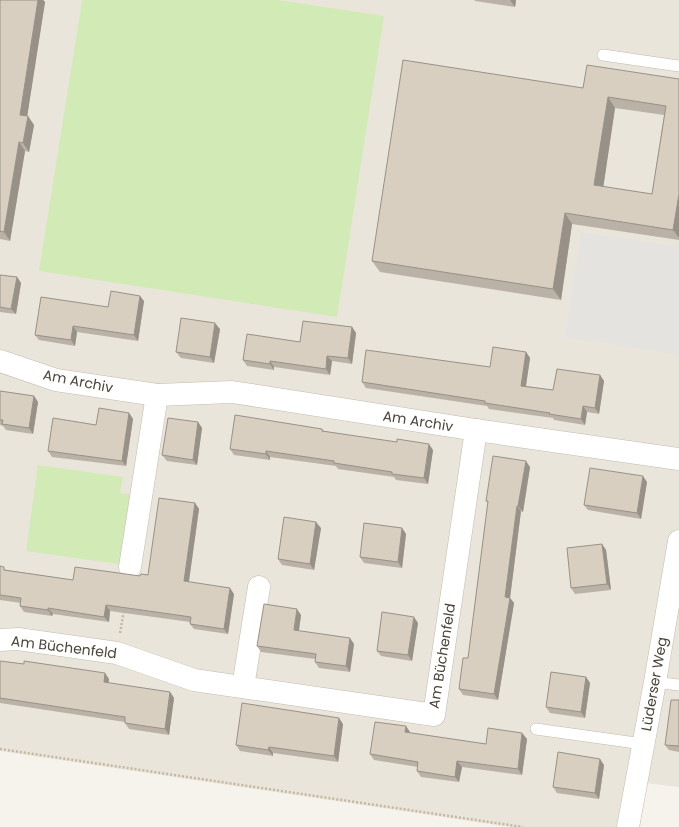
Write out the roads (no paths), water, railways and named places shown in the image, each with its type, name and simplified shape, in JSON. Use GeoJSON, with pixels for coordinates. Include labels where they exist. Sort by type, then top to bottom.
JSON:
{"type":"FeatureCollection","features":[{"type":"Feature","properties":{"kind":"street","name":"Am Archiv"},"geometry":{"type":"LineString","coordinates":[[0,361],[56,380],[157,395],[232,392],[476,430],[679,459]]}},
{"type":"Feature","properties":{"kind":"street"},"geometry":{"type":"LineString","coordinates":[[130,567],[157,395]]}},
{"type":"Feature","properties":{"kind":"street","name":"Am Büchenfeld"},"geometry":{"type":"LineString","coordinates":[[0,640],[18,639],[117,653],[194,680],[434,715],[476,430]]}},
{"type":"Feature","properties":{"kind":"street","name":"Lüderser Weg"},"geometry":{"type":"LineString","coordinates":[[628,827],[679,541]]}},
{"type":"Feature","properties":{"kind":"street"},"geometry":{"type":"LineString","coordinates":[[243,687],[259,587]]}},
{"type":"Feature","properties":{"kind":"lane"},"geometry":{"type":"LineString","coordinates":[[603,55],[679,66]]}},
{"type":"Feature","properties":{"kind":"lane"},"geometry":{"type":"LineString","coordinates":[[655,682],[679,685]]}},
{"type":"Feature","properties":{"kind":"lane"},"geometry":{"type":"LineString","coordinates":[[536,729],[643,744]]}}]}
